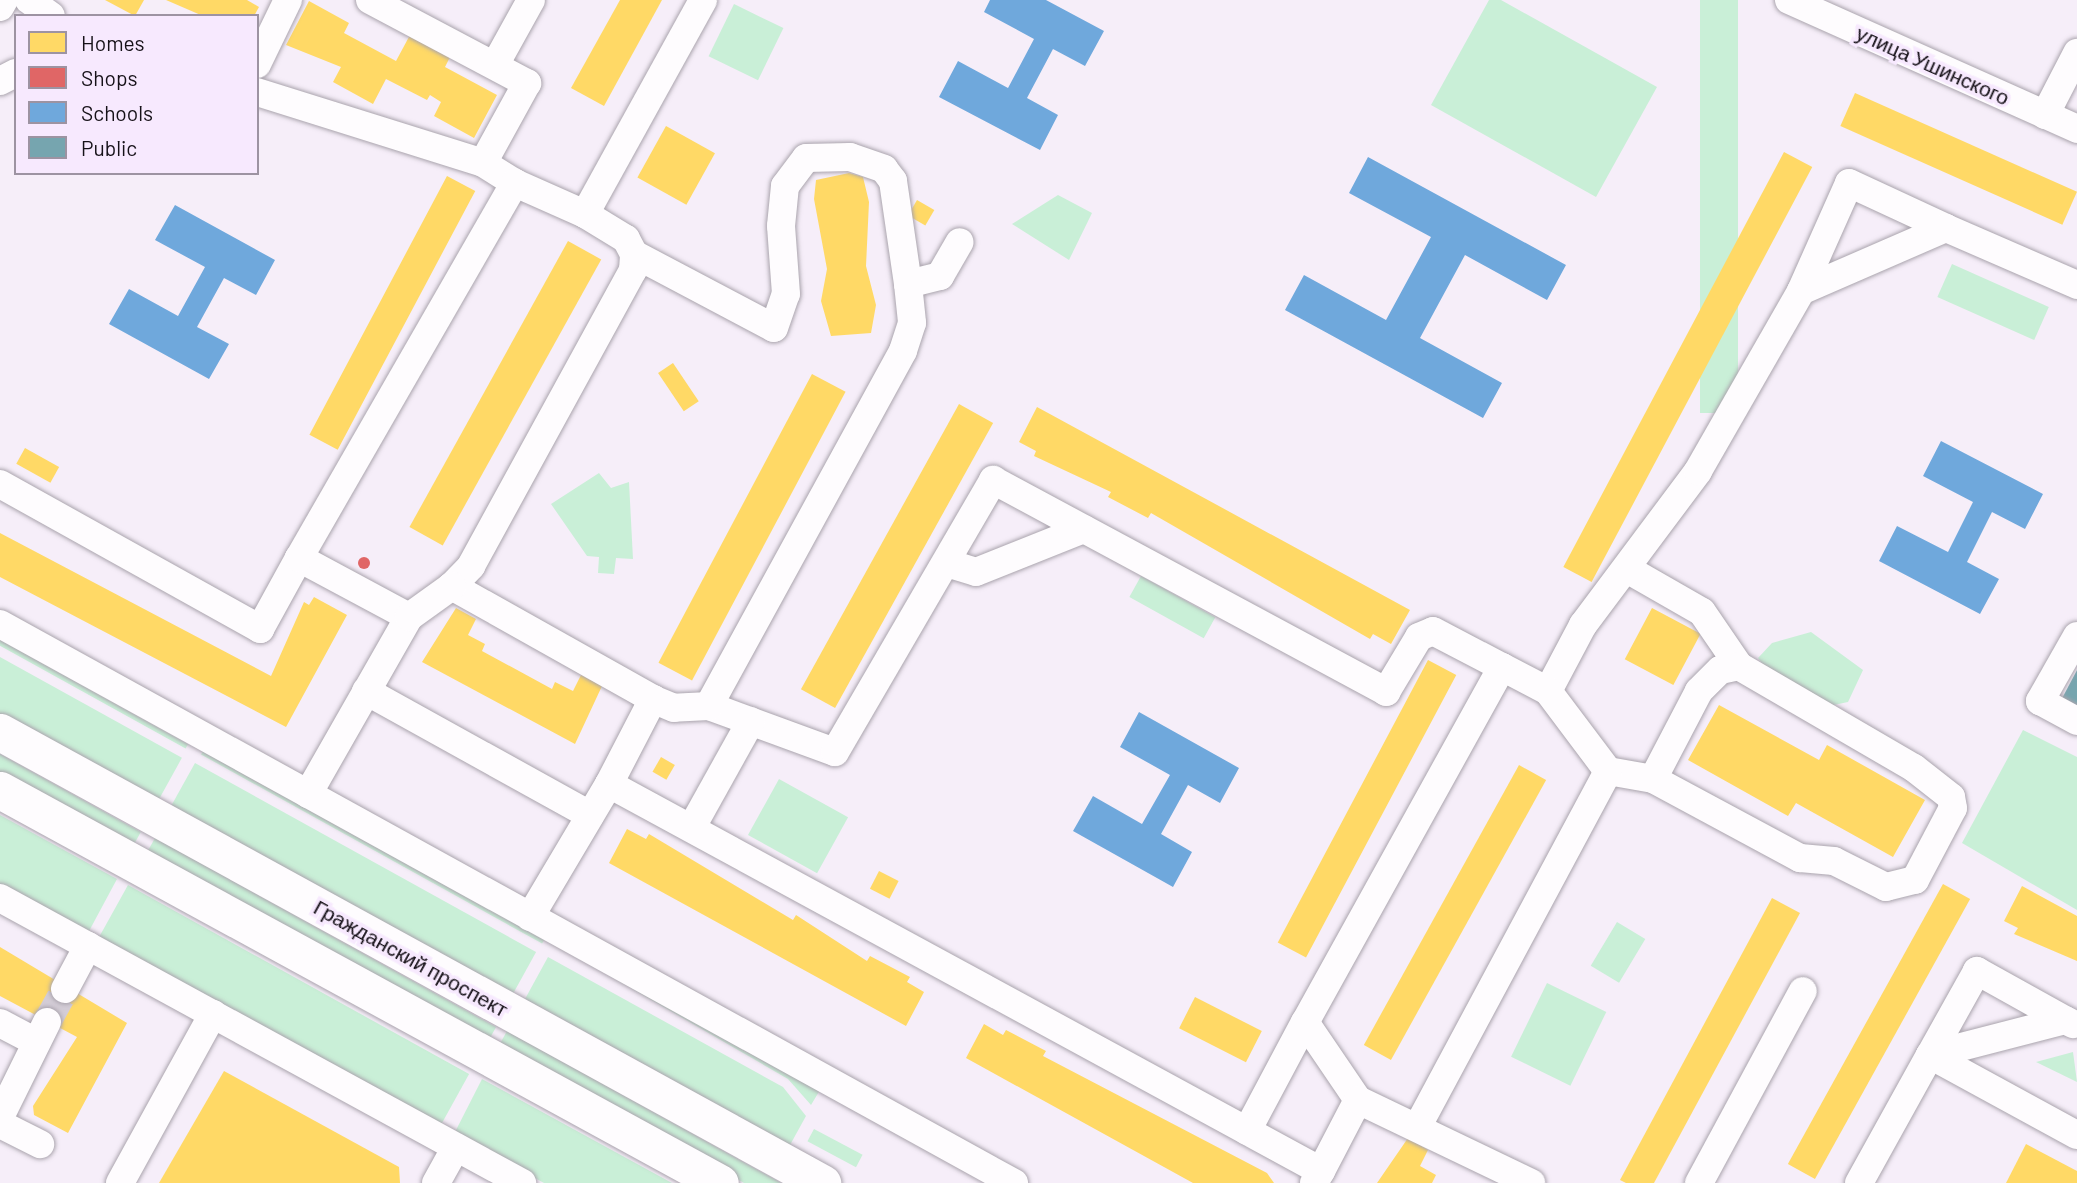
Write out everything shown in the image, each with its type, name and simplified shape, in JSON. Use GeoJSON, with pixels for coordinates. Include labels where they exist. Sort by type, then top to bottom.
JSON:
{"type":"FeatureCollection","features":[{"type":"Feature","properties":{"kind":"main road","name":"Гражданский проспект"},"geometry":{"type":"LineString","coordinates":[[0,732],[822,1183]]}},
{"type":"Feature","properties":{"kind":"main road"},"geometry":{"type":"LineString","coordinates":[[0,790],[720,1183]]}},
{"type":"Feature","properties":{"kind":"street"},"geometry":{"type":"LineString","coordinates":[[0,7],[4,0]]}},
{"type":"Feature","properties":{"kind":"street"},"geometry":{"type":"LineString","coordinates":[[29,0],[48,14]]}},
{"type":"Feature","properties":{"kind":"street"},"geometry":{"type":"LineString","coordinates":[[259,60],[288,0]]}},
{"type":"Feature","properties":{"kind":"street"},"geometry":{"type":"LineString","coordinates":[[370,0],[527,83],[483,163]]}},
{"type":"Feature","properties":{"kind":"street"},"geometry":{"type":"LineString","coordinates":[[585,214],[703,0]]}},
{"type":"Feature","properties":{"kind":"street","name":"улица Ушинского"},"geometry":{"type":"LineString","coordinates":[[1788,0],[1841,11],[2077,130]]}},
{"type":"Feature","properties":{"kind":"street"},"geometry":{"type":"LineString","coordinates":[[495,65],[520,4]]}},
{"type":"Feature","properties":{"kind":"street"},"geometry":{"type":"LineString","coordinates":[[2045,115],[2077,53]]}},
{"type":"Feature","properties":{"kind":"street"},"geometry":{"type":"LineString","coordinates":[[259,93],[483,163],[515,183],[585,214],[626,239],[634,254],[633,270],[471,566],[452,586],[409,617],[308,794]]}},
{"type":"Feature","properties":{"kind":"street"},"geometry":{"type":"LineString","coordinates":[[634,254],[774,328],[786,294],[780,226],[785,186],[806,158],[850,157],[884,169],[893,181],[912,323],[903,351],[709,706]]}},
{"type":"Feature","properties":{"kind":"street"},"geometry":{"type":"LineString","coordinates":[[0,484],[260,629],[515,183]]}},
{"type":"Feature","properties":{"kind":"street"},"geometry":{"type":"LineString","coordinates":[[1548,691],[1583,625],[1698,471],[1801,291],[1849,183],[2077,285]]}},
{"type":"Feature","properties":{"kind":"street"},"geometry":{"type":"LineString","coordinates":[[1801,291],[1946,228]]}},
{"type":"Feature","properties":{"kind":"street"},"geometry":{"type":"LineString","coordinates":[[908,285],[940,276],[960,242]]}},
{"type":"Feature","properties":{"kind":"street"},"geometry":{"type":"LineString","coordinates":[[452,586],[653,699],[674,708],[709,706],[835,752],[993,480],[1386,692],[1419,638],[1433,631],[1548,691],[1608,771],[1653,779],[1800,858],[1834,861],[1886,887],[1915,880],[1953,808],[1951,797],[1914,768],[1738,666],[1702,612],[1627,569]]}},
{"type":"Feature","properties":{"kind":"street"},"geometry":{"type":"LineString","coordinates":[[947,563],[976,572],[1084,529]]}},
{"type":"Feature","properties":{"kind":"street"},"geometry":{"type":"LineString","coordinates":[[299,558],[409,617]]}},
{"type":"Feature","properties":{"kind":"street"},"geometry":{"type":"LineString","coordinates":[[0,624],[1014,1183]]}},
{"type":"Feature","properties":{"kind":"street"},"geometry":{"type":"LineString","coordinates":[[2077,636],[2040,701],[2077,721]]}},
{"type":"Feature","properties":{"kind":"street"},"geometry":{"type":"LineString","coordinates":[[1653,779],[1699,691],[1720,670],[1738,666]]}},
{"type":"Feature","properties":{"kind":"street"},"geometry":{"type":"LineString","coordinates":[[1247,1131],[1502,667]]}},
{"type":"Feature","properties":{"kind":"street"},"geometry":{"type":"LineString","coordinates":[[366,691],[590,815]]}},
{"type":"Feature","properties":{"kind":"street"},"geometry":{"type":"LineString","coordinates":[[530,916],[609,784],[653,699]]}},
{"type":"Feature","properties":{"kind":"street"},"geometry":{"type":"LineString","coordinates":[[692,827],[751,721]]}},
{"type":"Feature","properties":{"kind":"street"},"geometry":{"type":"LineString","coordinates":[[1419,1124],[1608,771]]}},
{"type":"Feature","properties":{"kind":"street"},"geometry":{"type":"LineString","coordinates":[[609,784],[1247,1131],[1317,1177],[1358,1100]]}},
{"type":"Feature","properties":{"kind":"street"},"geometry":{"type":"LineString","coordinates":[[0,898],[522,1183]]}},
{"type":"Feature","properties":{"kind":"street"},"geometry":{"type":"LineString","coordinates":[[65,989],[88,946]]}},
{"type":"Feature","properties":{"kind":"street"},"geometry":{"type":"LineString","coordinates":[[1858,1183],[1977,971],[2071,1023]]}},
{"type":"Feature","properties":{"kind":"street"},"geometry":{"type":"LineString","coordinates":[[1699,1183],[1803,991]]}},
{"type":"Feature","properties":{"kind":"street"},"geometry":{"type":"LineString","coordinates":[[120,1183],[213,1014]]}},
{"type":"Feature","properties":{"kind":"street"},"geometry":{"type":"LineString","coordinates":[[1305,1022],[1358,1100],[1419,1124],[1531,1183]]}},
{"type":"Feature","properties":{"kind":"street"},"geometry":{"type":"LineString","coordinates":[[0,1023],[42,1032],[0,1117]]}},
{"type":"Feature","properties":{"kind":"street"},"geometry":{"type":"LineString","coordinates":[[1930,1055],[2071,1023]]}},
{"type":"Feature","properties":{"kind":"street"},"geometry":{"type":"LineString","coordinates":[[1930,1055],[2077,1135]]}},
{"type":"Feature","properties":{"kind":"street"},"geometry":{"type":"LineString","coordinates":[[0,1124],[40,1144]]}},
{"type":"Feature","properties":{"kind":"street"},"geometry":{"type":"LineString","coordinates":[[0,1136],[0,1143]]}},
{"type":"Feature","properties":{"kind":"street"},"geometry":{"type":"LineString","coordinates":[[436,1183],[456,1147]]}},
{"type":"Feature","properties":{"kind":"green space"},"geometry":{"type":"Polygon","coordinates":[[[1489,0],[1501,0],[1657,87],[1596,197],[1431,105],[1489,0]]]}},
{"type":"Feature","properties":{"kind":"green space"},"geometry":{"type":"Polygon","coordinates":[[[1700,0],[1738,0],[1738,413],[1700,413],[1700,0]]]}},
{"type":"Feature","properties":{"kind":"green space"},"geometry":{"type":"Polygon","coordinates":[[[734,4],[783,28],[758,80],[709,56],[734,4]]]}},
{"type":"Feature","properties":{"kind":"green space"},"geometry":{"type":"Polygon","coordinates":[[[1058,195],[1092,213],[1069,260],[1012,224],[1058,195]]]}},
{"type":"Feature","properties":{"kind":"green space"},"geometry":{"type":"Polygon","coordinates":[[[1952,264],[2049,307],[2034,340],[1937,297],[1952,264]]]}},
{"type":"Feature","properties":{"kind":"green space"},"geometry":{"type":"Polygon","coordinates":[[[599,473],[611,488],[629,482],[633,559],[616,558],[614,574],[598,573],[599,557],[587,556],[551,504],[599,473]]]}},
{"type":"Feature","properties":{"kind":"green space"},"geometry":{"type":"Polygon","coordinates":[[[1141,576],[1215,617],[1204,638],[1129,597],[1141,576]]]}},
{"type":"Feature","properties":{"kind":"green space"},"geometry":{"type":"Polygon","coordinates":[[[1811,632],[1863,670],[1848,702],[1829,706],[1769,673],[1758,658],[1772,643],[1811,632]]]}},
{"type":"Feature","properties":{"kind":"green space"},"geometry":{"type":"Polygon","coordinates":[[[0,640],[188,744],[186,749],[0,646],[0,640]]]}},
{"type":"Feature","properties":{"kind":"green space"},"geometry":{"type":"Polygon","coordinates":[[[0,657],[182,758],[155,806],[0,720],[0,657]]]}},
{"type":"Feature","properties":{"kind":"green space"},"geometry":{"type":"Polygon","coordinates":[[[2023,730],[2077,757],[2077,910],[1962,843],[2023,730]]]}},
{"type":"Feature","properties":{"kind":"green space"},"geometry":{"type":"Polygon","coordinates":[[[203,751],[544,940],[542,944],[201,754],[203,751]]]}},
{"type":"Feature","properties":{"kind":"green space"},"geometry":{"type":"Polygon","coordinates":[[[0,754],[141,832],[131,850],[0,777],[0,754]]]}},
{"type":"Feature","properties":{"kind":"green space"},"geometry":{"type":"Polygon","coordinates":[[[195,763],[536,952],[512,995],[171,806],[195,763]]]}},
{"type":"Feature","properties":{"kind":"green space"},"geometry":{"type":"Polygon","coordinates":[[[779,779],[848,817],[817,873],[748,835],[779,779]]]}},
{"type":"Feature","properties":{"kind":"green space"},"geometry":{"type":"Polygon","coordinates":[[[0,815],[117,879],[88,933],[0,885],[0,815]]]}},
{"type":"Feature","properties":{"kind":"green space"},"geometry":{"type":"Polygon","coordinates":[[[155,838],[496,1027],[487,1043],[146,854],[155,838]]]}},
{"type":"Feature","properties":{"kind":"green space"},"geometry":{"type":"Polygon","coordinates":[[[128,885],[469,1074],[439,1129],[97,940],[128,885]]]}},
{"type":"Feature","properties":{"kind":"green space"},"geometry":{"type":"Polygon","coordinates":[[[1617,922],[1645,939],[1619,983],[1591,966],[1617,922]]]}},
{"type":"Feature","properties":{"kind":"green space"},"geometry":{"type":"Polygon","coordinates":[[[553,943],[820,1090],[811,1105],[788,1079],[553,943]]]}},
{"type":"Feature","properties":{"kind":"green space"},"geometry":{"type":"Polygon","coordinates":[[[548,957],[783,1087],[806,1116],[790,1145],[525,999],[548,957]]]}},
{"type":"Feature","properties":{"kind":"green space"},"geometry":{"type":"Polygon","coordinates":[[[1547,983],[1606,1012],[1570,1086],[1511,1057],[1547,983]]]}},
{"type":"Feature","properties":{"kind":"green space"},"geometry":{"type":"Polygon","coordinates":[[[507,1031],[781,1183],[744,1183],[498,1047],[507,1031]]]}},
{"type":"Feature","properties":{"kind":"green space"},"geometry":{"type":"Polygon","coordinates":[[[2073,1052],[2077,1082],[2036,1062],[2073,1052]]]}},
{"type":"Feature","properties":{"kind":"green space"},"geometry":{"type":"Polygon","coordinates":[[[482,1079],[672,1183],[544,1183],[454,1134],[482,1079]]]}},
{"type":"Feature","properties":{"kind":"green space"},"geometry":{"type":"Polygon","coordinates":[[[814,1129],[863,1155],[856,1167],[807,1141],[814,1129]]]}},
{"type":"Feature","properties":{"kind":"building: Homes"},"geometry":{"type":"Polygon","coordinates":[[[105,0],[144,0],[136,14],[105,0]]]}},
{"type":"Feature","properties":{"kind":"building: Homes"},"geometry":{"type":"Polygon","coordinates":[[[166,0],[247,0],[259,7],[255,14],[198,14],[166,0]]]}},
{"type":"Feature","properties":{"kind":"building: Homes"},"geometry":{"type":"Polygon","coordinates":[[[620,0],[662,0],[604,106],[571,88],[620,0]]]}},
{"type":"Feature","properties":{"kind":"building: Homes"},"geometry":{"type":"Polygon","coordinates":[[[309,1],[349,23],[344,33],[396,61],[410,35],[450,57],[445,67],[497,95],[474,138],[434,116],[441,102],[430,95],[427,100],[386,79],[373,104],[333,82],[341,67],[286,45],[309,1]]]}},
{"type":"Feature","properties":{"kind":"building: Homes"},"geometry":{"type":"Polygon","coordinates":[[[1855,93],[2077,192],[2062,225],[1840,126],[1855,93]]]}},
{"type":"Feature","properties":{"kind":"building: Homes"},"geometry":{"type":"Polygon","coordinates":[[[666,126],[715,153],[686,205],[637,178],[666,126]]]}},
{"type":"Feature","properties":{"kind":"building: Homes"},"geometry":{"type":"Polygon","coordinates":[[[1784,152],[1812,167],[1592,582],[1563,567],[1784,152]]]}},
{"type":"Feature","properties":{"kind":"building: Homes"},"geometry":{"type":"Polygon","coordinates":[[[849,173],[863,177],[869,202],[866,266],[876,305],[871,333],[831,336],[821,301],[827,269],[814,199],[816,180],[849,173]]]}},
{"type":"Feature","properties":{"kind":"building: Homes"},"geometry":{"type":"Polygon","coordinates":[[[447,176],[475,191],[338,450],[309,435],[447,176]]]}},
{"type":"Feature","properties":{"kind":"building: Homes"},"geometry":{"type":"Polygon","coordinates":[[[917,200],[934,210],[925,226],[908,216],[917,200]]]}},
{"type":"Feature","properties":{"kind":"building: Homes"},"geometry":{"type":"Polygon","coordinates":[[[568,241],[601,259],[443,545],[409,527],[568,241]]]}},
{"type":"Feature","properties":{"kind":"building: Homes"},"geometry":{"type":"Polygon","coordinates":[[[673,363],[699,401],[684,411],[658,373],[673,363]]]}},
{"type":"Feature","properties":{"kind":"building: Homes"},"geometry":{"type":"Polygon","coordinates":[[[812,374],[846,392],[692,681],[658,663],[812,374]]]}},
{"type":"Feature","properties":{"kind":"building: Homes"},"geometry":{"type":"Polygon","coordinates":[[[959,404],[993,423],[835,708],[801,689],[959,404]]]}},
{"type":"Feature","properties":{"kind":"building: Homes"},"geometry":{"type":"Polygon","coordinates":[[[1037,407],[1410,610],[1391,644],[1373,634],[1370,639],[1151,513],[1148,518],[1108,497],[1111,492],[1034,456],[1036,451],[1019,442],[1037,407]]]}},
{"type":"Feature","properties":{"kind":"building: Homes"},"geometry":{"type":"Polygon","coordinates":[[[25,448],[59,467],[50,483],[16,464],[25,448]]]}},
{"type":"Feature","properties":{"kind":"building: Homes"},"geometry":{"type":"Polygon","coordinates":[[[0,533],[271,676],[304,602],[309,605],[314,597],[347,615],[286,727],[0,577],[0,533]]]}},
{"type":"Feature","properties":{"kind":"building: Homes"},"geometry":{"type":"Polygon","coordinates":[[[456,608],[476,619],[468,635],[485,644],[482,651],[552,689],[555,682],[573,691],[581,675],[602,686],[575,744],[422,662],[456,608]]]}},
{"type":"Feature","properties":{"kind":"building: Homes"},"geometry":{"type":"Polygon","coordinates":[[[1652,608],[1701,634],[1673,685],[1625,659],[1652,608]]]}},
{"type":"Feature","properties":{"kind":"building: Homes"},"geometry":{"type":"Polygon","coordinates":[[[1428,660],[1456,675],[1306,958],[1278,943],[1428,660]]]}},
{"type":"Feature","properties":{"kind":"building: Homes"},"geometry":{"type":"Polygon","coordinates":[[[1719,705],[1819,760],[1827,745],[1925,800],[1893,857],[1796,803],[1788,816],[1688,760],[1719,705]]]}},
{"type":"Feature","properties":{"kind":"building: Homes"},"geometry":{"type":"Polygon","coordinates":[[[661,757],[675,765],[666,780],[652,772],[661,757]]]}},
{"type":"Feature","properties":{"kind":"building: Homes"},"geometry":{"type":"Polygon","coordinates":[[[1519,765],[1546,780],[1391,1060],[1364,1045],[1519,765]]]}},
{"type":"Feature","properties":{"kind":"building: Homes"},"geometry":{"type":"Polygon","coordinates":[[[627,829],[646,839],[649,834],[793,920],[796,915],[867,961],[870,956],[910,977],[907,982],[924,992],[906,1026],[609,863],[627,829]]]}},
{"type":"Feature","properties":{"kind":"building: Homes"},"geometry":{"type":"Polygon","coordinates":[[[879,871],[899,881],[890,899],[870,889],[879,871]]]}},
{"type":"Feature","properties":{"kind":"building: Homes"},"geometry":{"type":"Polygon","coordinates":[[[1943,884],[1970,899],[1815,1179],[1788,1164],[1943,884]]]}},
{"type":"Feature","properties":{"kind":"building: Homes"},"geometry":{"type":"Polygon","coordinates":[[[2022,886],[2077,916],[2077,961],[2014,934],[2018,928],[2004,921],[2022,886]]]}},
{"type":"Feature","properties":{"kind":"building: Homes"},"geometry":{"type":"Polygon","coordinates":[[[1772,898],[1800,913],[1654,1183],[1626,1183],[1620,1180],[1772,898]]]}},
{"type":"Feature","properties":{"kind":"building: Homes"},"geometry":{"type":"Polygon","coordinates":[[[0,947],[127,1023],[68,1133],[34,1115],[33,1106],[77,1037],[0,996],[0,947]]]}},
{"type":"Feature","properties":{"kind":"building: Homes"},"geometry":{"type":"Polygon","coordinates":[[[1195,997],[1262,1031],[1246,1062],[1179,1028],[1195,997]]]}},
{"type":"Feature","properties":{"kind":"building: Homes"},"geometry":{"type":"Polygon","coordinates":[[[984,1024],[1003,1035],[1006,1030],[1046,1051],[1043,1056],[1267,1173],[1274,1183],[1193,1183],[966,1058],[984,1024]]]}},
{"type":"Feature","properties":{"kind":"building: Homes"},"geometry":{"type":"Polygon","coordinates":[[[224,1071],[399,1167],[400,1183],[159,1183],[224,1071]]]}},
{"type":"Feature","properties":{"kind":"building: Homes"},"geometry":{"type":"Polygon","coordinates":[[[1408,1138],[1428,1150],[1420,1166],[1436,1175],[1432,1183],[1377,1183],[1408,1138]]]}},
{"type":"Feature","properties":{"kind":"building: Homes"},"geometry":{"type":"Polygon","coordinates":[[[2026,1144],[2077,1171],[2077,1183],[2006,1183],[2026,1144]]]}},
{"type":"Feature","properties":{"kind":"building: Shops"},"geometry":{"type":"Polygon","coordinates":[[[364,557],[370,563],[364,569],[358,563],[364,557]]]}},
{"type":"Feature","properties":{"kind":"building: Schools"},"geometry":{"type":"Polygon","coordinates":[[[990,0],[1046,0],[1104,31],[1085,66],[1053,49],[1027,98],[1058,115],[1040,150],[939,97],[958,61],[1008,88],[1034,39],[984,12],[990,0]]]}},
{"type":"Feature","properties":{"kind":"building: Schools"},"geometry":{"type":"Polygon","coordinates":[[[1368,157],[1566,265],[1547,300],[1465,255],[1420,338],[1502,383],[1483,418],[1285,310],[1304,275],[1386,320],[1431,237],[1349,193],[1368,157]]]}},
{"type":"Feature","properties":{"kind":"building: Schools"},"geometry":{"type":"Polygon","coordinates":[[[175,205],[275,260],[256,295],[224,278],[197,327],[229,344],[209,379],[109,324],[129,289],[178,316],[205,267],[155,240],[175,205]]]}},
{"type":"Feature","properties":{"kind":"building: Schools"},"geometry":{"type":"Polygon","coordinates":[[[1941,441],[2043,494],[2025,529],[1992,512],[1967,562],[1999,579],[1980,614],[1879,561],[1897,526],[1948,552],[1973,502],[1923,476],[1941,441]]]}},
{"type":"Feature","properties":{"kind":"building: Schools"},"geometry":{"type":"Polygon","coordinates":[[[1139,712],[1239,768],[1220,803],[1188,785],[1161,834],[1192,852],[1173,887],[1073,831],[1093,796],[1142,824],[1170,775],[1120,747],[1139,712]]]}},
{"type":"Feature","properties":{"kind":"building: Public"},"geometry":{"type":"Polygon","coordinates":[[[2077,670],[2077,713],[2059,704],[2077,670]]]}},
{"type":"Feature","properties":{"kind":"tunnel"},"geometry":{"type":"LineString","coordinates":[[47,1022],[65,989]]}}]}
